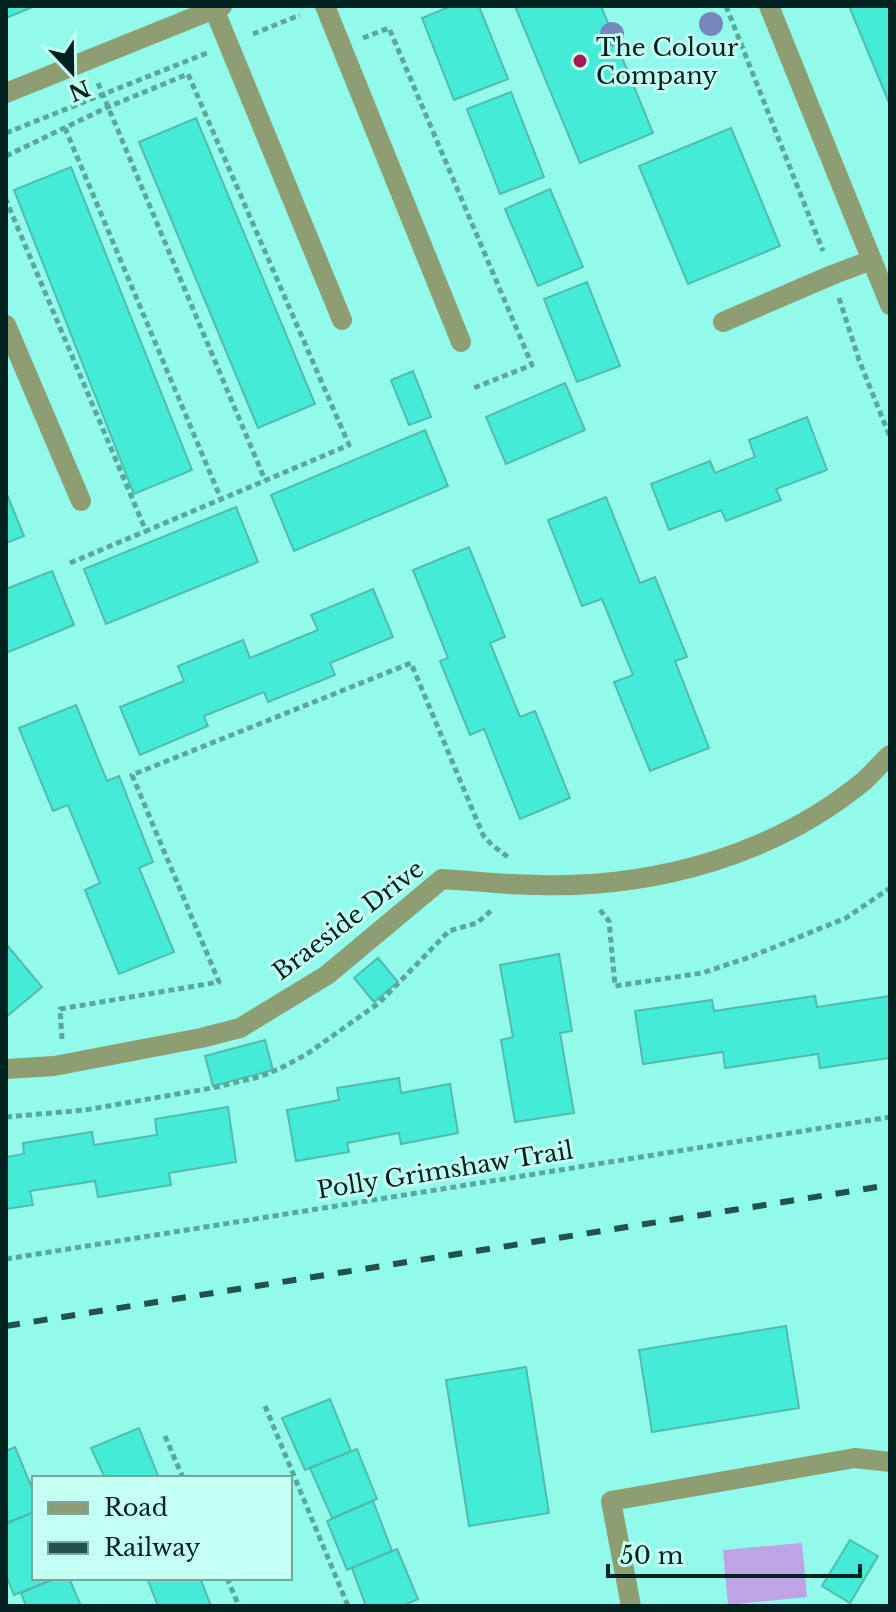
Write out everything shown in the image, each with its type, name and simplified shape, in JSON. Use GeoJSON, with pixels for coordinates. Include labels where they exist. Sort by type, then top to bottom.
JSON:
{"type":"FeatureCollection","features":[{"type":"Feature","properties":{"kind":"street"},"geometry":{"type":"LineString","coordinates":[[769,6],[890,305]]}},
{"type":"Feature","properties":{"kind":"street"},"geometry":{"type":"LineString","coordinates":[[6,93],[218,8],[229,44],[342,320]]}},
{"type":"Feature","properties":{"kind":"street"},"geometry":{"type":"LineString","coordinates":[[317,9],[342,47],[461,342]]}},
{"type":"Feature","properties":{"kind":"street"},"geometry":{"type":"LineString","coordinates":[[723,322],[872,260]]}},
{"type":"Feature","properties":{"kind":"street"},"geometry":{"type":"LineString","coordinates":[[6,325],[81,501]]}},
{"type":"Feature","properties":{"kind":"street","name":"Braeside Drive"},"geometry":{"type":"LineString","coordinates":[[6,1069],[54,1066],[240,1028],[327,975],[442,879],[539,885],[593,884],[652,877],[707,864],[764,843],[817,814],[865,780],[890,755]]}},
{"type":"Feature","properties":{"kind":"street"},"geometry":{"type":"LineString","coordinates":[[631,1606],[611,1501],[855,1458],[890,1462]]}},
{"type":"Feature","properties":{"kind":"path"},"geometry":{"type":"LineString","coordinates":[[726,6],[832,275],[859,360],[890,437]]}},
{"type":"Feature","properties":{"kind":"path"},"geometry":{"type":"LineString","coordinates":[[6,133],[317,9]]}},
{"type":"Feature","properties":{"kind":"path"},"geometry":{"type":"LineString","coordinates":[[342,47],[389,28],[532,365],[471,389]]}},
{"type":"Feature","properties":{"kind":"path"},"geometry":{"type":"LineString","coordinates":[[6,156],[108,107],[188,74],[349,445],[70,563]]}},
{"type":"Feature","properties":{"kind":"path"},"geometry":{"type":"LineString","coordinates":[[108,107],[265,480]]}},
{"type":"Feature","properties":{"kind":"path"},"geometry":{"type":"LineString","coordinates":[[65,128],[221,499]]}},
{"type":"Feature","properties":{"kind":"path"},"geometry":{"type":"LineString","coordinates":[[6,200],[146,531]]}},
{"type":"Feature","properties":{"kind":"path"},"geometry":{"type":"LineString","coordinates":[[50,1041],[63,1039],[60,1009],[219,982],[132,775],[411,663],[483,835],[508,857],[519,860]]}},
{"type":"Feature","properties":{"kind":"path"},"geometry":{"type":"LineString","coordinates":[[592,904],[609,921],[615,986],[702,973],[750,957],[846,918],[890,888]]}},
{"type":"Feature","properties":{"kind":"path"},"geometry":{"type":"LineString","coordinates":[[6,1117],[85,1110],[212,1088],[279,1069],[307,1054],[379,1003],[449,931],[477,923],[492,909],[503,904]]}},
{"type":"Feature","properties":{"kind":"path","name":"Polly Grimshaw Trail"},"geometry":{"type":"LineString","coordinates":[[6,1259],[890,1117]]}},
{"type":"Feature","properties":{"kind":"path"},"geometry":{"type":"LineString","coordinates":[[265,1406],[348,1606]]}},
{"type":"Feature","properties":{"kind":"path"},"geometry":{"type":"LineString","coordinates":[[165,1436],[182,1476]]}},
{"type":"Feature","properties":{"kind":"path"},"geometry":{"type":"LineString","coordinates":[[228,1580],[239,1606]]}},
{"type":"Feature","properties":{"kind":"shaded area"},"geometry":{"type":"Polygon","coordinates":[[[802,1543],[807,1597],[728,1605],[723,1550],[802,1543]]]}},
{"type":"Feature","properties":{"kind":"building"},"geometry":{"type":"Polygon","coordinates":[[[6,6],[35,6],[6,18],[6,6]]]}},
{"type":"Feature","properties":{"kind":"building"},"geometry":{"type":"Polygon","coordinates":[[[451,6],[479,6],[508,79],[454,100],[422,18],[451,6]]]}},
{"type":"Feature","properties":{"kind":"building"},"geometry":{"type":"Polygon","coordinates":[[[515,6],[601,6],[653,133],[580,163],[515,6]]]}},
{"type":"Feature","properties":{"kind":"building"},"geometry":{"type":"Polygon","coordinates":[[[849,6],[890,6],[890,105],[849,6]]]}},
{"type":"Feature","properties":{"kind":"building"},"geometry":{"type":"Polygon","coordinates":[[[511,92],[544,177],[500,194],[467,109],[511,92]]]}},
{"type":"Feature","properties":{"kind":"building"},"geometry":{"type":"Polygon","coordinates":[[[196,118],[315,404],[258,428],[139,142],[196,118]]]}},
{"type":"Feature","properties":{"kind":"building"},"geometry":{"type":"Polygon","coordinates":[[[731,128],[780,246],[688,284],[639,166],[731,128]]]}},
{"type":"Feature","properties":{"kind":"building"},"geometry":{"type":"Polygon","coordinates":[[[71,167],[192,470],[134,494],[14,190],[71,167]]]}},
{"type":"Feature","properties":{"kind":"building"},"geometry":{"type":"Polygon","coordinates":[[[550,189],[583,267],[538,286],[505,209],[550,189]]]}},
{"type":"Feature","properties":{"kind":"building"},"geometry":{"type":"Polygon","coordinates":[[[587,282],[620,366],[577,382],[544,299],[587,282]]]}},
{"type":"Feature","properties":{"kind":"building"},"geometry":{"type":"Polygon","coordinates":[[[413,371],[431,417],[409,425],[391,380],[413,371]]]}},
{"type":"Feature","properties":{"kind":"building"},"geometry":{"type":"Polygon","coordinates":[[[565,383],[585,430],[506,464],[486,417],[565,383]]]}},
{"type":"Feature","properties":{"kind":"building"},"geometry":{"type":"Polygon","coordinates":[[[807,417],[827,470],[776,489],[781,500],[726,521],[721,510],[669,530],[651,484],[710,461],[715,473],[755,457],[749,440],[807,417]]]}},
{"type":"Feature","properties":{"kind":"building"},"geometry":{"type":"Polygon","coordinates":[[[425,430],[448,486],[294,551],[271,495],[425,430]]]}},
{"type":"Feature","properties":{"kind":"building"},"geometry":{"type":"Polygon","coordinates":[[[6,492],[24,536],[6,543],[6,492]]]}},
{"type":"Feature","properties":{"kind":"building"},"geometry":{"type":"Polygon","coordinates":[[[606,497],[640,583],[655,577],[687,657],[675,661],[709,748],[650,771],[614,682],[633,675],[602,599],[582,606],[548,520],[606,497]]]}},
{"type":"Feature","properties":{"kind":"building"},"geometry":{"type":"Polygon","coordinates":[[[236,507],[258,562],[106,624],[84,569],[236,507]]]}},
{"type":"Feature","properties":{"kind":"building"},"geometry":{"type":"Polygon","coordinates":[[[469,547],[505,637],[490,643],[520,717],[535,711],[570,798],[520,819],[484,729],[470,735],[440,661],[448,658],[413,570],[469,547]]]}},
{"type":"Feature","properties":{"kind":"building"},"geometry":{"type":"Polygon","coordinates":[[[52,571],[74,625],[6,653],[6,589],[52,571]]]}},
{"type":"Feature","properties":{"kind":"building"},"geometry":{"type":"Polygon","coordinates":[[[373,589],[393,637],[330,663],[335,675],[268,702],[264,692],[204,716],[208,726],[140,755],[120,707],[184,681],[178,666],[243,640],[250,658],[318,630],[311,615],[373,589]]]}},
{"type":"Feature","properties":{"kind":"building"},"geometry":{"type":"Polygon","coordinates":[[[76,705],[107,781],[119,776],[153,862],[139,868],[174,952],[119,974],[85,890],[100,883],[68,805],[53,811],[19,728],[76,705]]]}},
{"type":"Feature","properties":{"kind":"building"},"geometry":{"type":"Polygon","coordinates":[[[6,944],[42,987],[6,1017],[6,944]]]}},
{"type":"Feature","properties":{"kind":"building"},"geometry":{"type":"Polygon","coordinates":[[[559,954],[572,1031],[560,1033],[574,1113],[515,1122],[501,1040],[513,1037],[500,965],[559,954]]]}},
{"type":"Feature","properties":{"kind":"building"},"geometry":{"type":"Polygon","coordinates":[[[378,958],[398,982],[374,1002],[354,978],[378,958]]]}},
{"type":"Feature","properties":{"kind":"building"},"geometry":{"type":"Polygon","coordinates":[[[815,996],[817,1007],[890,996],[890,1058],[820,1068],[818,1054],[725,1068],[723,1052],[643,1064],[635,1011],[712,1000],[714,1011],[815,996]]]}},
{"type":"Feature","properties":{"kind":"building"},"geometry":{"type":"Polygon","coordinates":[[[265,1040],[273,1070],[213,1086],[205,1056],[265,1040]]]}},
{"type":"Feature","properties":{"kind":"building"},"geometry":{"type":"Polygon","coordinates":[[[399,1078],[401,1093],[450,1084],[458,1133],[401,1144],[399,1133],[347,1143],[349,1152],[296,1161],[287,1110],[339,1100],[337,1088],[399,1078]]]}},
{"type":"Feature","properties":{"kind":"building"},"geometry":{"type":"Polygon","coordinates":[[[228,1107],[236,1162],[169,1173],[171,1185],[98,1197],[95,1181],[30,1191],[33,1205],[6,1209],[6,1157],[24,1154],[23,1143],[92,1132],[94,1145],[157,1135],[155,1119],[228,1107]]]}},
{"type":"Feature","properties":{"kind":"building"},"geometry":{"type":"Polygon","coordinates":[[[786,1326],[799,1408],[652,1432],[639,1350],[786,1326]]]}},
{"type":"Feature","properties":{"kind":"building"},"geometry":{"type":"Polygon","coordinates":[[[526,1367],[549,1513],[469,1526],[446,1380],[526,1367]]]}},
{"type":"Feature","properties":{"kind":"building"},"geometry":{"type":"Polygon","coordinates":[[[330,1399],[351,1451],[305,1470],[282,1418],[330,1399]]]}},
{"type":"Feature","properties":{"kind":"building"},"geometry":{"type":"Polygon","coordinates":[[[139,1428],[158,1476],[104,1476],[91,1448],[139,1428]]]}},
{"type":"Feature","properties":{"kind":"building"},"geometry":{"type":"Polygon","coordinates":[[[15,1447],[32,1488],[32,1513],[6,1523],[6,1451],[15,1447]]]}},
{"type":"Feature","properties":{"kind":"building"},"geometry":{"type":"Polygon","coordinates":[[[357,1449],[377,1499],[332,1518],[310,1468],[357,1449]]]}},
{"type":"Feature","properties":{"kind":"building"},"geometry":{"type":"Polygon","coordinates":[[[373,1501],[392,1551],[347,1570],[327,1521],[373,1501]]]}},
{"type":"Feature","properties":{"kind":"building"},"geometry":{"type":"Polygon","coordinates":[[[32,1513],[32,1580],[51,1580],[14,1595],[6,1575],[6,1524],[32,1513]]]}},
{"type":"Feature","properties":{"kind":"building"},"geometry":{"type":"Polygon","coordinates":[[[850,1540],[878,1556],[850,1603],[822,1586],[850,1540]]]}},
{"type":"Feature","properties":{"kind":"building"},"geometry":{"type":"Polygon","coordinates":[[[397,1549],[418,1599],[403,1606],[366,1606],[352,1568],[397,1549]]]}},
{"type":"Feature","properties":{"kind":"building"},"geometry":{"type":"Polygon","coordinates":[[[52,1580],[70,1580],[81,1606],[26,1606],[21,1593],[52,1580]]]}},
{"type":"Feature","properties":{"kind":"building"},"geometry":{"type":"Polygon","coordinates":[[[148,1580],[201,1580],[211,1606],[158,1606],[148,1580]]]}},
{"type":"Feature","properties":{"kind":"railway"},"geometry":{"type":"LineString","coordinates":[[6,1326],[890,1185]]}},
{"type":"Feature","properties":{"kind":"place","name":"The Colour Company"},"geometry":{"type":"Point","coordinates":[580,61]}}]}
